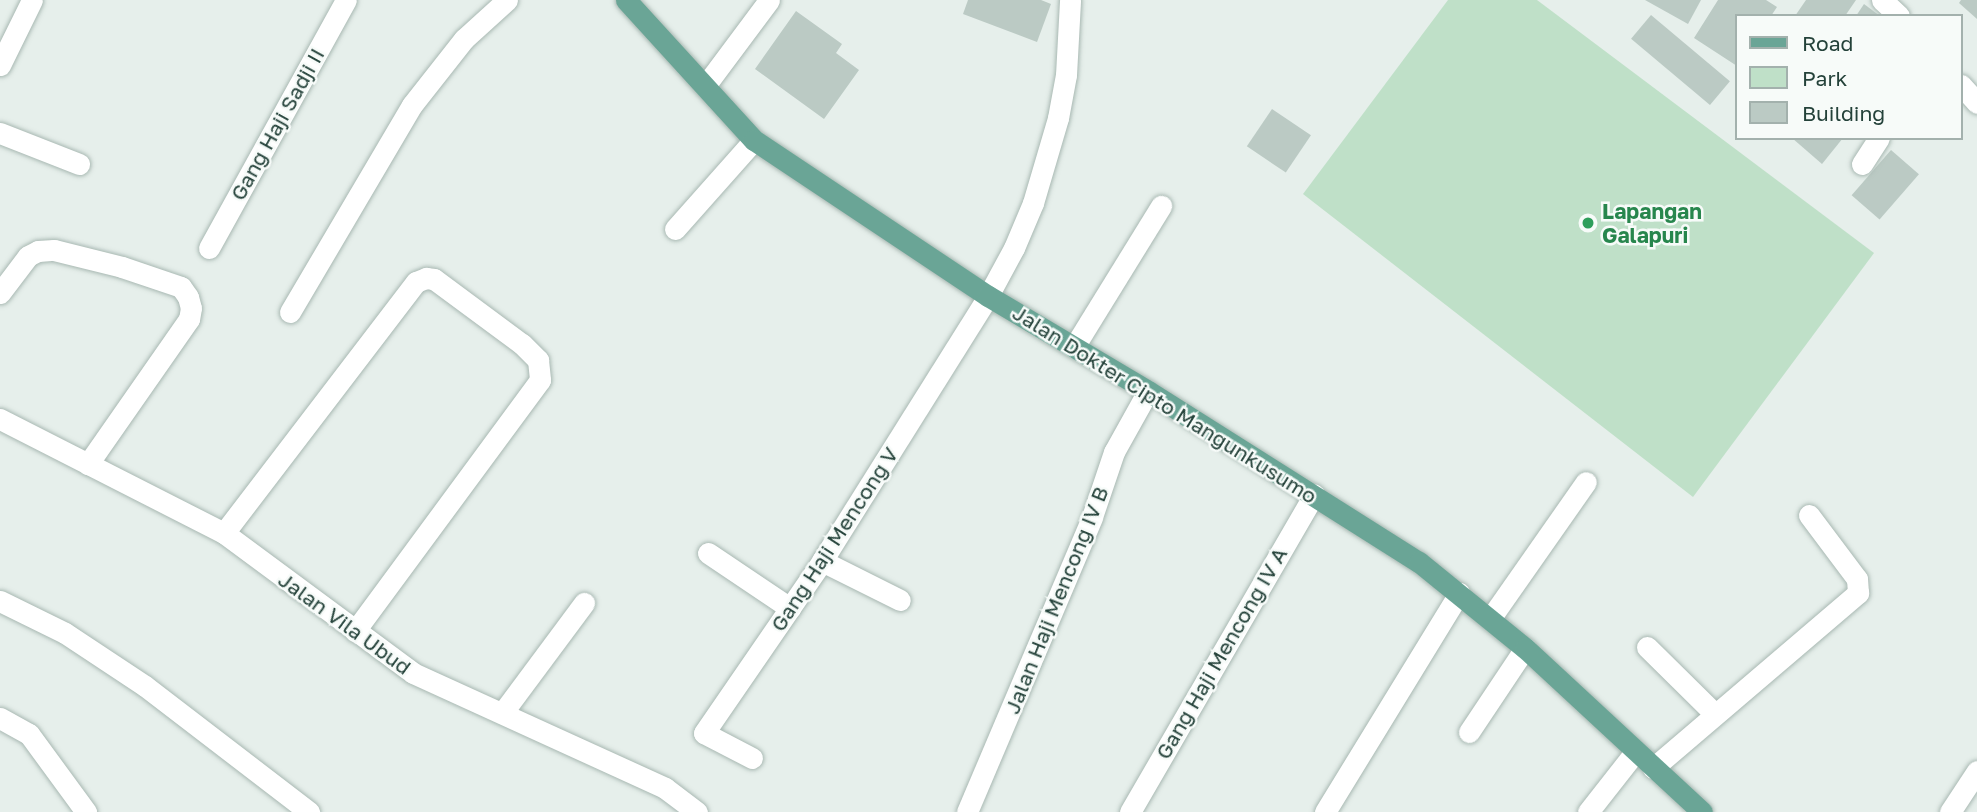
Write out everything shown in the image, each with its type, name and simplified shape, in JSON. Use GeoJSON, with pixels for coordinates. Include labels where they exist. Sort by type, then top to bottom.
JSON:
{"type":"FeatureCollection","features":[{"type":"Feature","properties":{"kind":"main road","name":"Jalan Dokter Cipto Mangunkusumo"},"geometry":{"type":"LineString","coordinates":[[626,0],[754,140],[988,296],[1148,390],[1419,562],[1525,648],[1702,812]]}},
{"type":"Feature","properties":{"kind":"street"},"geometry":{"type":"LineString","coordinates":[[0,65],[32,0]]}},
{"type":"Feature","properties":{"kind":"street","name":"Gang Haji Sadji II"},"geometry":{"type":"LineString","coordinates":[[209,248],[346,0]]}},
{"type":"Feature","properties":{"kind":"street"},"geometry":{"type":"LineString","coordinates":[[290,312],[412,105],[464,39],[507,0]]}},
{"type":"Feature","properties":{"kind":"street"},"geometry":{"type":"LineString","coordinates":[[705,86],[769,0]]}},
{"type":"Feature","properties":{"kind":"street","name":"Gang Haji Mencong V"},"geometry":{"type":"LineString","coordinates":[[752,758],[704,733],[822,561],[988,296],[1014,248],[1032,203],[1058,118],[1066,75],[1070,0]]}},
{"type":"Feature","properties":{"kind":"street"},"geometry":{"type":"LineString","coordinates":[[1882,0],[1897,14]]}},
{"type":"Feature","properties":{"kind":"street"},"geometry":{"type":"LineString","coordinates":[[1963,87],[1977,103]]}},
{"type":"Feature","properties":{"kind":"street"},"geometry":{"type":"LineString","coordinates":[[0,133],[79,164]]}},
{"type":"Feature","properties":{"kind":"street"},"geometry":{"type":"LineString","coordinates":[[675,229],[754,140]]}},
{"type":"Feature","properties":{"kind":"street"},"geometry":{"type":"LineString","coordinates":[[1862,164],[1879,140]]}},
{"type":"Feature","properties":{"kind":"street"},"geometry":{"type":"LineString","coordinates":[[1074,347],[1161,206]]}},
{"type":"Feature","properties":{"kind":"street"},"geometry":{"type":"LineString","coordinates":[[0,293],[28,256],[38,251],[54,250],[122,267],[181,287],[188,297],[191,308],[189,319],[88,464]]}},
{"type":"Feature","properties":{"kind":"street"},"geometry":{"type":"LineString","coordinates":[[224,533],[416,282],[426,278],[434,279],[511,335],[538,360],[540,380],[355,631]]}},
{"type":"Feature","properties":{"kind":"street","name":"Jalan Haji Mencong IV B"},"geometry":{"type":"LineString","coordinates":[[967,812],[1092,517],[1114,452],[1148,390]]}},
{"type":"Feature","properties":{"kind":"street","name":"Jalan Vila Ubud"},"geometry":{"type":"LineString","coordinates":[[0,419],[224,533],[413,673],[665,788],[697,812]]}},
{"type":"Feature","properties":{"kind":"street"},"geometry":{"type":"LineString","coordinates":[[1490,619],[1586,482]]}},
{"type":"Feature","properties":{"kind":"street","name":"Gang Haji Mencong IV A"},"geometry":{"type":"LineString","coordinates":[[1130,812],[1314,495]]}},
{"type":"Feature","properties":{"kind":"street"},"geometry":{"type":"LineString","coordinates":[[1653,768],[1858,593],[1857,579],[1809,515]]}},
{"type":"Feature","properties":{"kind":"street"},"geometry":{"type":"LineString","coordinates":[[708,553],[790,608]]}},
{"type":"Feature","properties":{"kind":"street"},"geometry":{"type":"LineString","coordinates":[[822,561],[900,600]]}},
{"type":"Feature","properties":{"kind":"street"},"geometry":{"type":"LineString","coordinates":[[1325,812],[1459,593]]}},
{"type":"Feature","properties":{"kind":"street"},"geometry":{"type":"LineString","coordinates":[[0,601],[65,633],[145,686],[309,812]]}},
{"type":"Feature","properties":{"kind":"street"},"geometry":{"type":"LineString","coordinates":[[503,712],[584,603]]}},
{"type":"Feature","properties":{"kind":"street"},"geometry":{"type":"LineString","coordinates":[[1647,647],[1715,714]]}},
{"type":"Feature","properties":{"kind":"street"},"geometry":{"type":"LineString","coordinates":[[1468,732],[1525,648]]}},
{"type":"Feature","properties":{"kind":"street"},"geometry":{"type":"LineString","coordinates":[[0,718],[29,734],[86,812]]}},
{"type":"Feature","properties":{"kind":"street"},"geometry":{"type":"LineString","coordinates":[[1588,812],[1636,752]]}},
{"type":"Feature","properties":{"kind":"street"},"geometry":{"type":"LineString","coordinates":[[1950,812],[1977,771]]}},
{"type":"Feature","properties":{"kind":"green space","name":"Lapangan Galapuri"},"geometry":{"type":"Polygon","coordinates":[[[1448,0],[1537,0],[1874,253],[1693,497],[1303,194],[1448,0]]]}},
{"type":"Feature","properties":{"kind":"building"},"geometry":{"type":"Polygon","coordinates":[[[968,0],[1041,0],[1051,4],[1037,42],[963,14],[968,0]]]}},
{"type":"Feature","properties":{"kind":"building"},"geometry":{"type":"Polygon","coordinates":[[[1645,0],[1701,0],[1688,24],[1645,0]]]}},
{"type":"Feature","properties":{"kind":"building"},"geometry":{"type":"Polygon","coordinates":[[[1718,0],[1766,0],[1777,7],[1772,14],[1736,14],[1736,65],[1694,38],[1718,0]]]}},
{"type":"Feature","properties":{"kind":"building"},"geometry":{"type":"Polygon","coordinates":[[[1806,0],[1856,0],[1846,14],[1796,14],[1806,0]]]}},
{"type":"Feature","properties":{"kind":"building"},"geometry":{"type":"Polygon","coordinates":[[[1961,0],[1977,0],[1977,19],[1959,3],[1961,0]]]}},
{"type":"Feature","properties":{"kind":"building"},"geometry":{"type":"Polygon","coordinates":[[[1864,4],[1877,14],[1857,14],[1864,4]]]}},
{"type":"Feature","properties":{"kind":"building"},"geometry":{"type":"Polygon","coordinates":[[[796,11],[842,44],[836,53],[859,70],[824,119],[755,69],[796,11]]]}},
{"type":"Feature","properties":{"kind":"building"},"geometry":{"type":"Polygon","coordinates":[[[1651,15],[1730,81],[1710,105],[1631,39],[1651,15]]]}},
{"type":"Feature","properties":{"kind":"building"},"geometry":{"type":"Polygon","coordinates":[[[1272,109],[1311,135],[1286,173],[1247,146],[1272,109]]]}},
{"type":"Feature","properties":{"kind":"building"},"geometry":{"type":"Polygon","coordinates":[[[1794,140],[1841,140],[1822,164],[1794,140]]]}},
{"type":"Feature","properties":{"kind":"building"},"geometry":{"type":"Polygon","coordinates":[[[1891,150],[1919,174],[1880,220],[1852,195],[1891,150]]]}},
{"type":"Feature","properties":{"kind":"place","name":"Lapangan Galapuri"},"geometry":{"type":"Point","coordinates":[1588,223]}}]}
